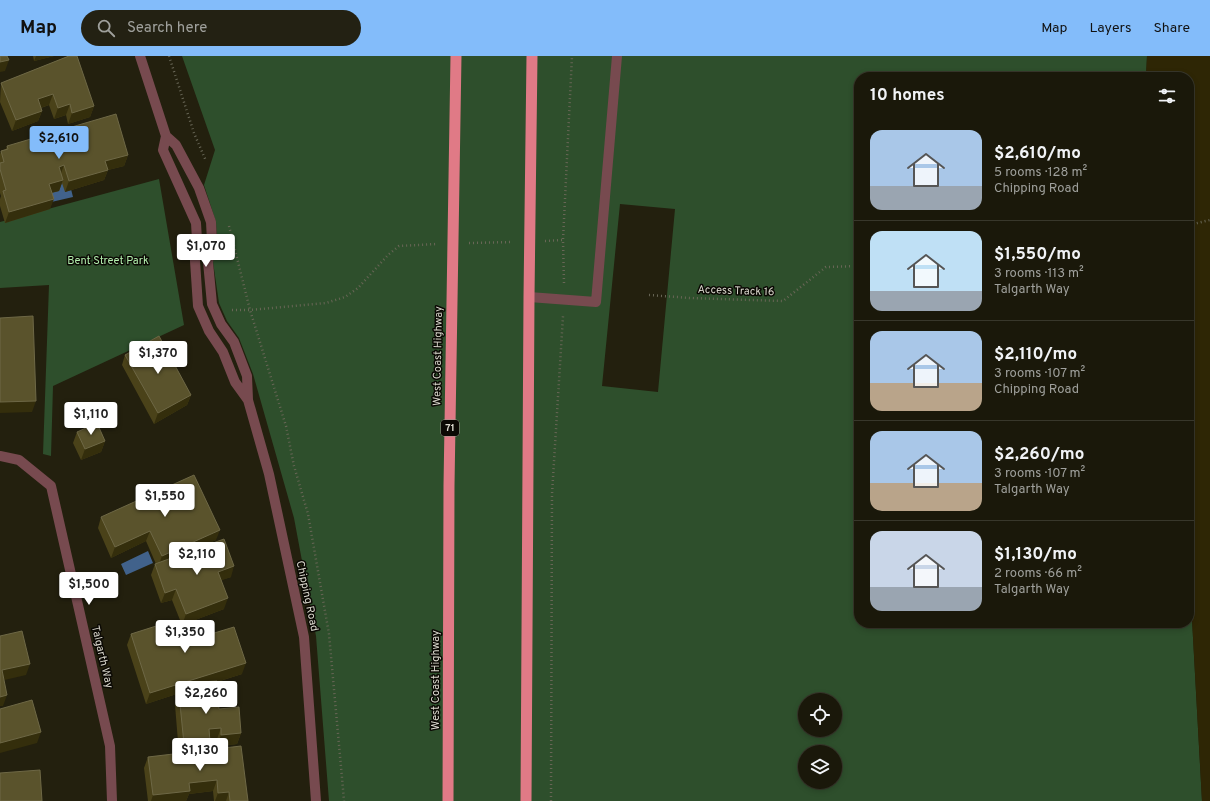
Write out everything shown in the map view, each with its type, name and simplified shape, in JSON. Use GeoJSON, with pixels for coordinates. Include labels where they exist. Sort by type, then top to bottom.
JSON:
{"type":"FeatureCollection","features":[{"type":"Feature","properties":{"kind":"highway","name":"West Coast Highway"},"geometry":{"type":"LineString","coordinates":[[448,801],[449,486],[456,56]]}},
{"type":"Feature","properties":{"kind":"highway"},"geometry":{"type":"LineString","coordinates":[[526,801],[532,56]]}},
{"type":"Feature","properties":{"kind":"street","name":"Chipping Road"},"geometry":{"type":"LineString","coordinates":[[140,56],[166,136],[176,145],[199,188],[211,222],[212,241],[208,262],[212,304],[222,324],[234,342],[247,376],[248,400],[269,474],[304,637],[316,801]]}},
{"type":"Feature","properties":{"kind":"street"},"geometry":{"type":"LineString","coordinates":[[529,297],[596,302],[617,56]]}},
{"type":"Feature","properties":{"kind":"street","name":"Chipping Road"},"geometry":{"type":"LineString","coordinates":[[166,136],[163,150],[196,223],[197,240],[195,261],[198,306],[209,331],[223,352],[235,382],[248,400]]}},
{"type":"Feature","properties":{"kind":"street","name":"Talgarth Way"},"geometry":{"type":"LineString","coordinates":[[0,456],[19,460],[51,486],[110,746],[112,801]]}},
{"type":"Feature","properties":{"kind":"path"},"geometry":{"type":"LineString","coordinates":[[169,56],[194,134],[206,162]]}},
{"type":"Feature","properties":{"kind":"path"},"geometry":{"type":"LineString","coordinates":[[564,285],[563,240],[572,56]]}},
{"type":"Feature","properties":{"kind":"path"},"geometry":{"type":"LineString","coordinates":[[1194,224],[1210,220]]}},
{"type":"Feature","properties":{"kind":"path"},"geometry":{"type":"LineString","coordinates":[[229,226],[250,310],[286,426],[294,466],[308,514],[329,634],[344,801]]}},
{"type":"Feature","properties":{"kind":"path"},"geometry":{"type":"LineString","coordinates":[[215,311],[250,310],[326,304],[345,297],[358,288],[388,255],[399,246],[563,240]]}},
{"type":"Feature","properties":{"kind":"path","name":"Access Track 16"},"geometry":{"type":"LineString","coordinates":[[649,295],[783,301],[826,267],[854,266]]}},
{"type":"Feature","properties":{"kind":"path"},"geometry":{"type":"LineString","coordinates":[[551,801],[552,494],[563,320]]}},
{"type":"Feature","properties":{"kind":"green space"},"geometry":{"type":"Polygon","coordinates":[[[182,56],[1147,56],[1146,72],[854,72],[854,628],[1192,628],[1202,801],[329,801],[316,636],[294,518],[253,374],[239,338],[227,321],[219,303],[213,262],[217,242],[216,222],[204,185],[215,150],[182,56]],[[620,204],[602,386],[658,392],[675,209],[620,204]]]}},
{"type":"Feature","properties":{"kind":"green space","name":"Bent Street Park"},"geometry":{"type":"Polygon","coordinates":[[[159,179],[184,325],[53,386],[51,456],[43,454],[49,285],[0,288],[0,222],[159,179]]]}},
{"type":"Feature","properties":{"kind":"sand"},"geometry":{"type":"Polygon","coordinates":[[[1147,56],[1210,56],[1210,801],[1202,801],[1192,628],[1194,628],[1194,72],[1146,72],[1147,56]]]}},
{"type":"Feature","properties":{"kind":"water"},"geometry":{"type":"Polygon","coordinates":[[[69,181],[73,197],[47,203],[43,187],[69,181]]]}},
{"type":"Feature","properties":{"kind":"water"},"geometry":{"type":"Polygon","coordinates":[[[148,551],[153,563],[126,575],[121,564],[148,551]]]}},
{"type":"Feature","properties":{"kind":"building"},"geometry":{"type":"Polygon","coordinates":[[[0,56],[7,56],[9,60],[0,62],[0,56]]]}},
{"type":"Feature","properties":{"kind":"building"},"geometry":{"type":"Polygon","coordinates":[[[69,56],[77,56],[94,106],[72,113],[70,104],[58,108],[53,94],[38,99],[42,111],[16,120],[1,83],[69,56]]]}},
{"type":"Feature","properties":{"kind":"building"},"geometry":{"type":"Polygon","coordinates":[[[116,114],[128,155],[105,161],[108,170],[69,181],[64,165],[59,167],[63,180],[49,184],[54,199],[9,212],[3,191],[6,190],[0,169],[0,163],[4,162],[1,151],[8,149],[7,146],[116,114]]]}},
{"type":"Feature","properties":{"kind":"building"},"geometry":{"type":"Polygon","coordinates":[[[33,316],[36,401],[0,402],[0,318],[33,316]]]}},
{"type":"Feature","properties":{"kind":"building"},"geometry":{"type":"Polygon","coordinates":[[[159,336],[191,395],[158,413],[125,355],[159,336]]]}},
{"type":"Feature","properties":{"kind":"building"},"geometry":{"type":"Polygon","coordinates":[[[97,423],[105,441],[85,449],[77,432],[97,423]]]}},
{"type":"Feature","properties":{"kind":"building"},"geometry":{"type":"Polygon","coordinates":[[[194,475],[220,530],[162,556],[150,531],[115,547],[101,517],[194,475]]]}},
{"type":"Feature","properties":{"kind":"building"},"geometry":{"type":"Polygon","coordinates":[[[224,539],[234,566],[218,572],[228,598],[186,614],[176,589],[165,593],[155,564],[224,539]]]}},
{"type":"Feature","properties":{"kind":"building"},"geometry":{"type":"Polygon","coordinates":[[[172,621],[175,631],[206,621],[211,634],[234,627],[246,663],[150,693],[131,634],[172,621]]]}},
{"type":"Feature","properties":{"kind":"building"},"geometry":{"type":"Polygon","coordinates":[[[22,631],[30,664],[2,670],[7,695],[0,697],[0,636],[22,631]]]}},
{"type":"Feature","properties":{"kind":"building"},"geometry":{"type":"Polygon","coordinates":[[[217,681],[219,709],[239,707],[241,733],[221,735],[221,728],[209,729],[210,742],[184,744],[179,694],[201,692],[200,682],[217,681]]]}},
{"type":"Feature","properties":{"kind":"building"},"geometry":{"type":"Polygon","coordinates":[[[32,700],[41,732],[0,743],[0,709],[32,700]]]}},
{"type":"Feature","properties":{"kind":"building"},"geometry":{"type":"Polygon","coordinates":[[[241,746],[248,801],[230,801],[229,792],[218,793],[217,780],[189,783],[190,791],[153,795],[148,757],[241,746]]]}},
{"type":"Feature","properties":{"kind":"building"},"geometry":{"type":"Polygon","coordinates":[[[40,770],[42,801],[0,801],[0,773],[40,770]]]}}]}
